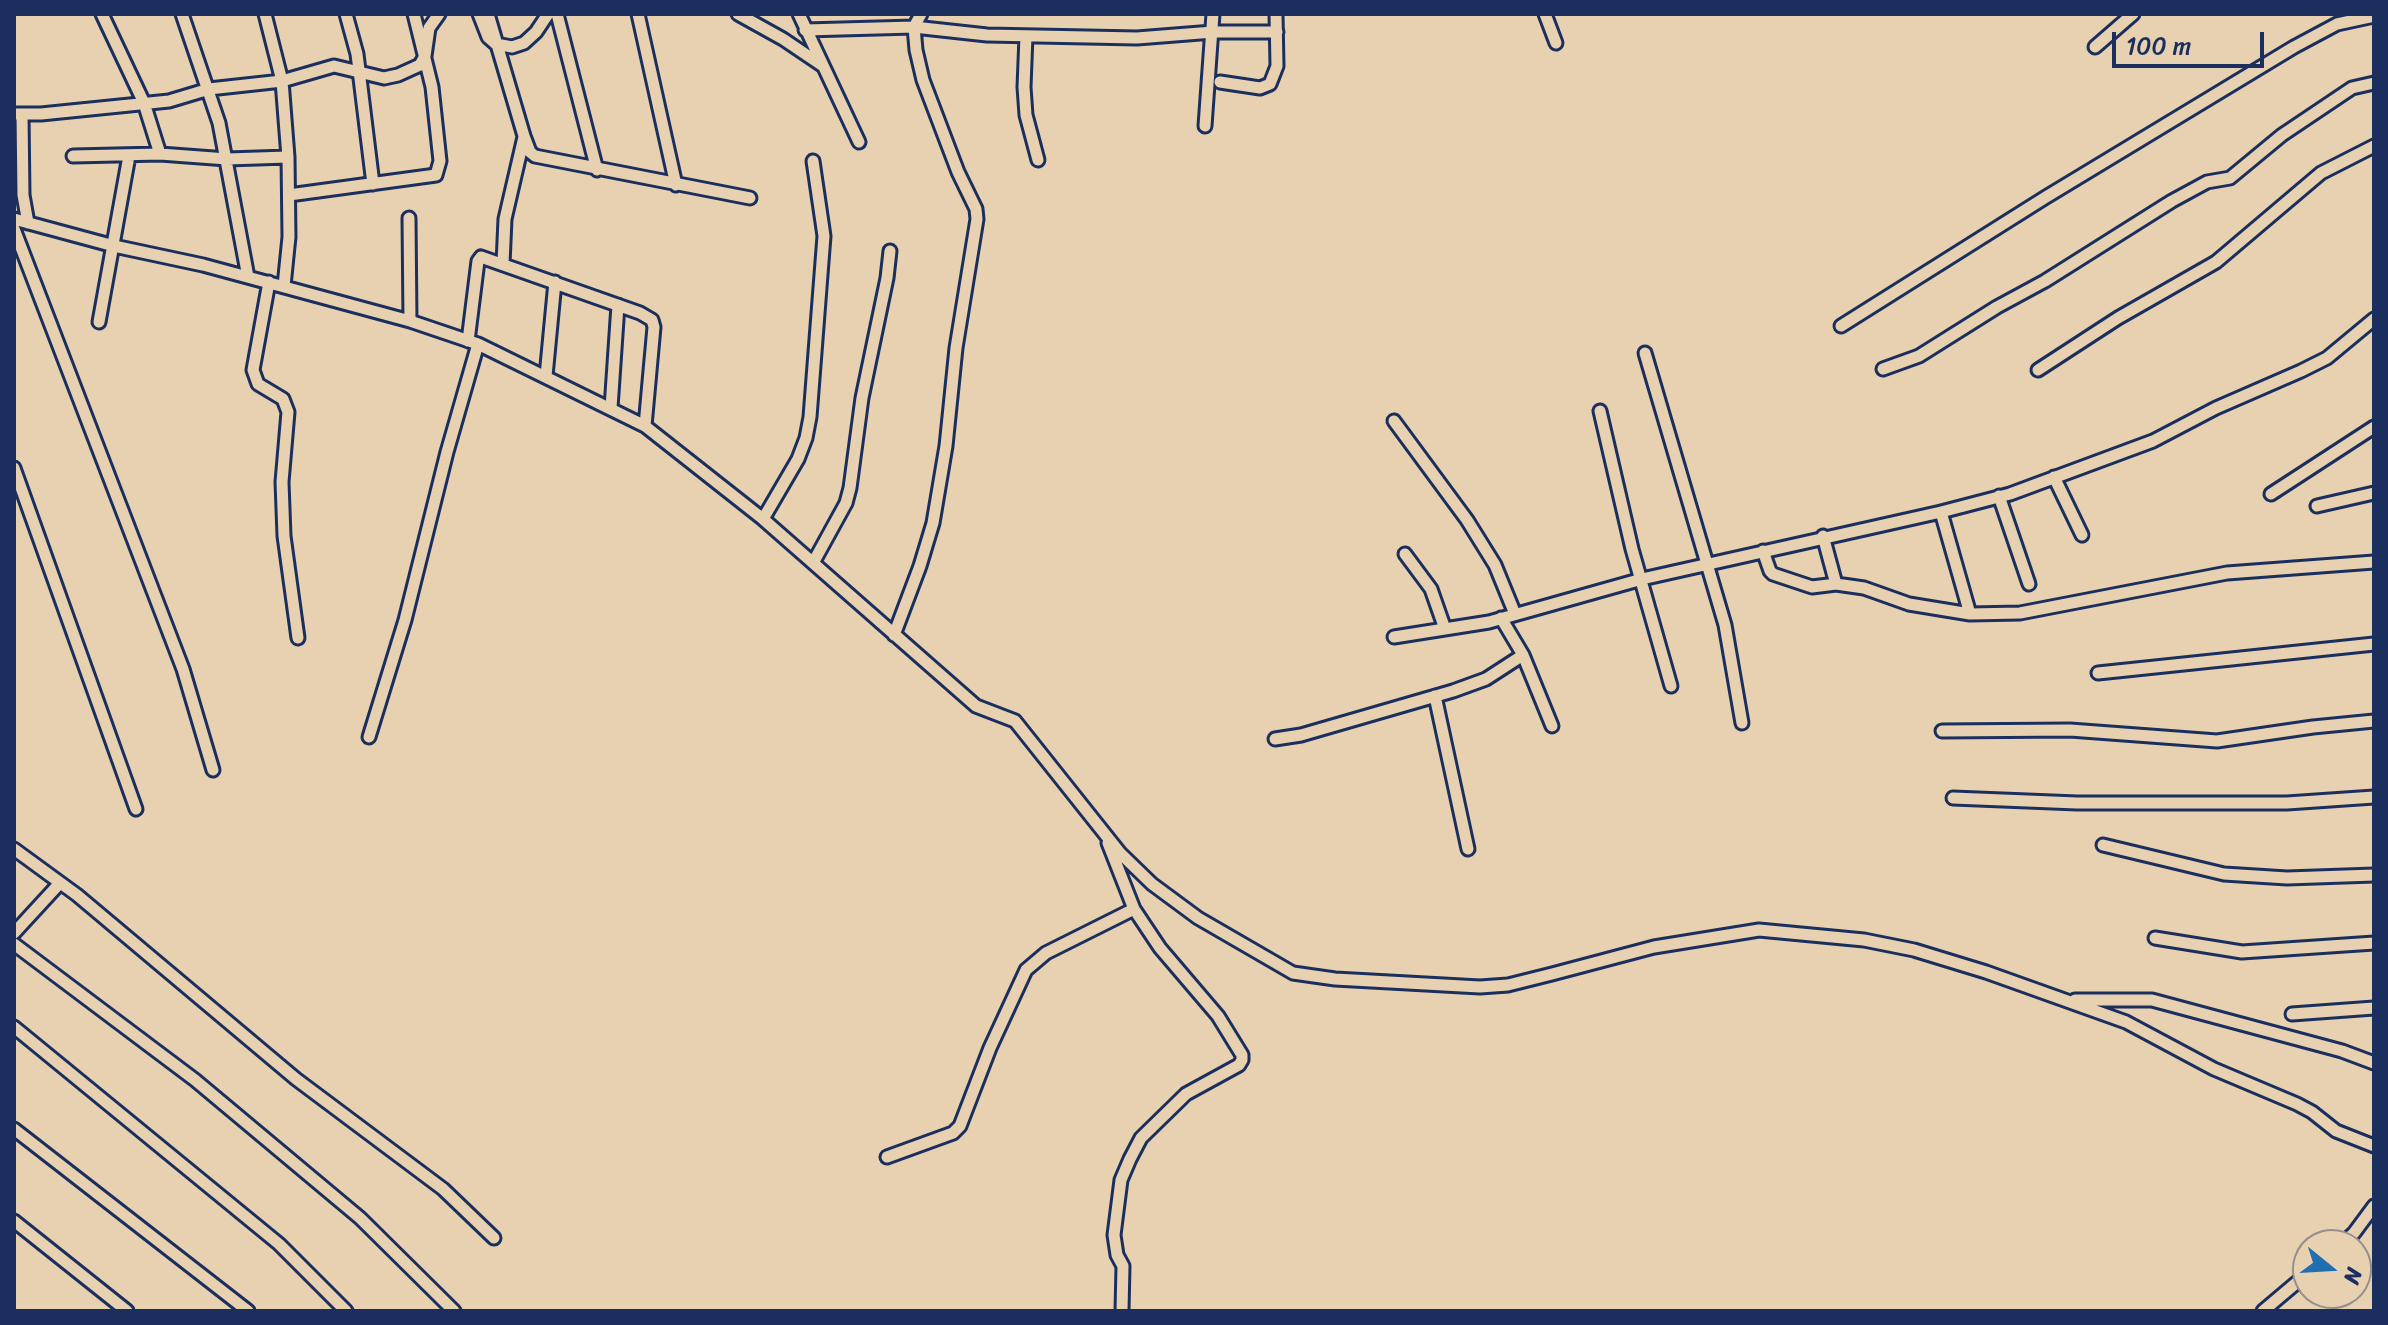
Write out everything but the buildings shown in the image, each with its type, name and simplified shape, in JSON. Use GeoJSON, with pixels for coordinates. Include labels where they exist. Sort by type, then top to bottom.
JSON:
{"type":"FeatureCollection","features":[{"type":"Feature","properties":{"kind":"street"},"geometry":{"type":"LineString","coordinates":[[102,14],[144,103],[160,154]]}},
{"type":"Feature","properties":{"kind":"street"},"geometry":{"type":"LineString","coordinates":[[182,14],[209,89],[227,159],[248,277]]}},
{"type":"Feature","properties":{"kind":"street"},"geometry":{"type":"LineString","coordinates":[[265,14],[282,81],[288,157],[284,286]]}},
{"type":"Feature","properties":{"kind":"street"},"geometry":{"type":"LineString","coordinates":[[346,14],[357,54],[373,184]]}},
{"type":"Feature","properties":{"kind":"street"},"geometry":{"type":"LineString","coordinates":[[289,195],[436,175],[440,161],[425,56],[414,14]]}},
{"type":"Feature","properties":{"kind":"street"},"geometry":{"type":"LineString","coordinates":[[28,223],[23,195],[18,114],[169,101],[209,89],[282,81],[334,66],[384,78],[398,75],[411,71],[425,56],[429,28],[439,14]]}},
{"type":"Feature","properties":{"kind":"street"},"geometry":{"type":"LineString","coordinates":[[479,14],[488,37],[496,44],[512,47],[524,43],[548,14]]}},
{"type":"Feature","properties":{"kind":"street"},"geometry":{"type":"LineString","coordinates":[[488,14],[524,136],[530,152],[535,156],[750,198]]}},
{"type":"Feature","properties":{"kind":"street"},"geometry":{"type":"LineString","coordinates":[[557,14],[597,170]]}},
{"type":"Feature","properties":{"kind":"street"},"geometry":{"type":"LineString","coordinates":[[638,14],[676,185]]}},
{"type":"Feature","properties":{"kind":"street"},"geometry":{"type":"LineString","coordinates":[[738,14],[783,39],[824,68]]}},
{"type":"Feature","properties":{"kind":"street"},"geometry":{"type":"LineString","coordinates":[[799,14],[859,142]]}},
{"type":"Feature","properties":{"kind":"street"},"geometry":{"type":"LineString","coordinates":[[894,635],[933,523],[977,219],[976,209],[923,80],[914,27],[921,14]]}},
{"type":"Feature","properties":{"kind":"street"},"geometry":{"type":"LineString","coordinates":[[1205,126],[1213,14]]}},
{"type":"Feature","properties":{"kind":"street"},"geometry":{"type":"LineString","coordinates":[[1220,82],[1260,88],[1270,84],[1277,66],[1276,14]]}},
{"type":"Feature","properties":{"kind":"street"},"geometry":{"type":"LineString","coordinates":[[1545,14],[1556,43]]}},
{"type":"Feature","properties":{"kind":"street"},"geometry":{"type":"LineString","coordinates":[[2095,47],[2133,14]]}},
{"type":"Feature","properties":{"kind":"street"},"geometry":{"type":"LineString","coordinates":[[1841,326],[2294,47],[2337,24],[2374,16]]}},
{"type":"Feature","properties":{"kind":"street"},"geometry":{"type":"LineString","coordinates":[[805,30],[914,27],[987,35],[1137,38],[1213,32],[1277,32]]}},
{"type":"Feature","properties":{"kind":"street"},"geometry":{"type":"LineString","coordinates":[[1026,36],[1026,115],[1038,160]]}},
{"type":"Feature","properties":{"kind":"street"},"geometry":{"type":"LineString","coordinates":[[1883,369],[1919,356],[2172,201],[2207,182],[2230,178],[2282,135],[2352,88],[2374,83]]}},
{"type":"Feature","properties":{"kind":"street"},"geometry":{"type":"LineString","coordinates":[[503,264],[505,219],[524,136]]}},
{"type":"Feature","properties":{"kind":"street"},"geometry":{"type":"LineString","coordinates":[[2038,370],[2118,318],[2216,262],[2256,231],[2309,182],[2374,146]]}},
{"type":"Feature","properties":{"kind":"street"},"geometry":{"type":"LineString","coordinates":[[73,156],[160,154],[227,159],[288,157]]}},
{"type":"Feature","properties":{"kind":"street"},"geometry":{"type":"LineString","coordinates":[[99,322],[129,156]]}},
{"type":"Feature","properties":{"kind":"street"},"geometry":{"type":"LineString","coordinates":[[763,519],[798,459],[810,417],[824,236],[813,161]]}},
{"type":"Feature","properties":{"kind":"street"},"geometry":{"type":"LineString","coordinates":[[409,218],[410,321]]}},
{"type":"Feature","properties":{"kind":"street"},"geometry":{"type":"LineString","coordinates":[[14,219],[269,282],[410,321],[473,342],[645,426],[763,519],[976,706],[1015,721],[1120,853],[1152,884],[1198,918],[1281,967],[1312,977],[1480,987],[1508,985],[1654,947],[1759,930],[1864,940],[1914,950],[2069,1000],[2126,1022],[2214,1069],[2297,1104],[2336,1131],[2374,1146]]}},
{"type":"Feature","properties":{"kind":"street"},"geometry":{"type":"LineString","coordinates":[[14,229],[183,669],[213,770]]}},
{"type":"Feature","properties":{"kind":"street"},"geometry":{"type":"LineString","coordinates":[[813,563],[846,503],[850,488],[862,398],[890,251]]}},
{"type":"Feature","properties":{"kind":"street"},"geometry":{"type":"LineString","coordinates":[[369,737],[405,620],[473,342],[478,261],[481,257],[652,320],[654,327],[645,426]]}},
{"type":"Feature","properties":{"kind":"street"},"geometry":{"type":"LineString","coordinates":[[269,282],[253,370],[258,384],[283,399],[288,412],[282,482],[284,536],[298,638]]}},
{"type":"Feature","properties":{"kind":"street"},"geometry":{"type":"LineString","coordinates":[[546,376],[555,282]]}},
{"type":"Feature","properties":{"kind":"street"},"geometry":{"type":"LineString","coordinates":[[611,408],[618,305]]}},
{"type":"Feature","properties":{"kind":"street"},"geometry":{"type":"LineString","coordinates":[[1394,637],[1501,618],[1642,579],[1941,512],[1999,496],[2153,441],[2216,408],[2327,358],[2374,319]]}},
{"type":"Feature","properties":{"kind":"street"},"geometry":{"type":"LineString","coordinates":[[1645,353],[1709,563],[1725,625],[1742,723]]}},
{"type":"Feature","properties":{"kind":"street"},"geometry":{"type":"LineString","coordinates":[[1600,411],[1632,549],[1671,686]]}},
{"type":"Feature","properties":{"kind":"street"},"geometry":{"type":"LineString","coordinates":[[1394,421],[1467,520],[1495,565],[1515,614]]}},
{"type":"Feature","properties":{"kind":"street"},"geometry":{"type":"LineString","coordinates":[[2271,494],[2374,427]]}},
{"type":"Feature","properties":{"kind":"street"},"geometry":{"type":"LineString","coordinates":[[14,468],[136,809]]}},
{"type":"Feature","properties":{"kind":"street"},"geometry":{"type":"LineString","coordinates":[[2054,477],[2082,535]]}},
{"type":"Feature","properties":{"kind":"street"},"geometry":{"type":"LineString","coordinates":[[2317,506],[2374,493]]}},
{"type":"Feature","properties":{"kind":"street"},"geometry":{"type":"LineString","coordinates":[[1999,496],[2029,584]]}},
{"type":"Feature","properties":{"kind":"street"},"geometry":{"type":"LineString","coordinates":[[1941,512],[1970,614]]}},
{"type":"Feature","properties":{"kind":"street"},"geometry":{"type":"LineString","coordinates":[[1823,536],[1836,584]]}},
{"type":"Feature","properties":{"kind":"street"},"geometry":{"type":"LineString","coordinates":[[1763,551],[1770,571],[1816,588],[1836,584],[1864,588],[1909,604],[1970,614],[2020,613],[2227,573],[2374,562]]}},
{"type":"Feature","properties":{"kind":"street"},"geometry":{"type":"LineString","coordinates":[[1405,554],[1431,589],[1445,629]]}},
{"type":"Feature","properties":{"kind":"street"},"geometry":{"type":"LineString","coordinates":[[1501,618],[1523,655],[1552,726]]}},
{"type":"Feature","properties":{"kind":"street"},"geometry":{"type":"LineString","coordinates":[[2098,673],[2374,644]]}},
{"type":"Feature","properties":{"kind":"street"},"geometry":{"type":"LineString","coordinates":[[1275,739],[1301,735],[1486,679],[1523,655]]}},
{"type":"Feature","properties":{"kind":"street"},"geometry":{"type":"LineString","coordinates":[[1435,696],[1468,849]]}},
{"type":"Feature","properties":{"kind":"street"},"geometry":{"type":"LineString","coordinates":[[1942,731],[2070,730],[2217,741],[2374,721]]}},
{"type":"Feature","properties":{"kind":"street"},"geometry":{"type":"LineString","coordinates":[[1953,798],[2077,803],[2287,803],[2374,797]]}},
{"type":"Feature","properties":{"kind":"street"},"geometry":{"type":"LineString","coordinates":[[1104,833],[1134,909],[1160,948],[1218,1016],[1242,1060],[1239,1065],[1186,1094],[1141,1138],[1130,1159],[1119,1189],[1114,1235],[1117,1255],[1123,1266],[1122,1311]]}},
{"type":"Feature","properties":{"kind":"street"},"geometry":{"type":"LineString","coordinates":[[2103,845],[2224,874],[2287,878],[2374,875]]}},
{"type":"Feature","properties":{"kind":"street"},"geometry":{"type":"LineString","coordinates":[[14,849],[60,883],[296,1079],[443,1189],[494,1238]]}},
{"type":"Feature","properties":{"kind":"street"},"geometry":{"type":"LineString","coordinates":[[14,933],[60,883]]}},
{"type":"Feature","properties":{"kind":"street"},"geometry":{"type":"LineString","coordinates":[[887,1157],[953,1133],[960,1126],[990,1048],[1026,970],[1046,953],[1134,909]]}},
{"type":"Feature","properties":{"kind":"street"},"geometry":{"type":"LineString","coordinates":[[2155,938],[2242,952],[2374,943]]}},
{"type":"Feature","properties":{"kind":"street"},"geometry":{"type":"LineString","coordinates":[[14,944],[207,1090],[360,1218],[454,1311]]}},
{"type":"Feature","properties":{"kind":"street"},"geometry":{"type":"LineString","coordinates":[[2069,1000],[2152,1000],[2234,1025],[2342,1051],[2374,1063]]}},
{"type":"Feature","properties":{"kind":"street"},"geometry":{"type":"LineString","coordinates":[[2292,1014],[2374,1008]]}},
{"type":"Feature","properties":{"kind":"street"},"geometry":{"type":"LineString","coordinates":[[14,1027],[279,1244],[346,1311]]}},
{"type":"Feature","properties":{"kind":"street"},"geometry":{"type":"LineString","coordinates":[[14,1129],[248,1311]]}},
{"type":"Feature","properties":{"kind":"street"},"geometry":{"type":"LineString","coordinates":[[2357,1229],[2374,1206]]}},
{"type":"Feature","properties":{"kind":"street"},"geometry":{"type":"LineString","coordinates":[[14,1221],[127,1311]]}},
{"type":"Feature","properties":{"kind":"street"},"geometry":{"type":"LineString","coordinates":[[2263,1311],[2292,1287]]}}]}
